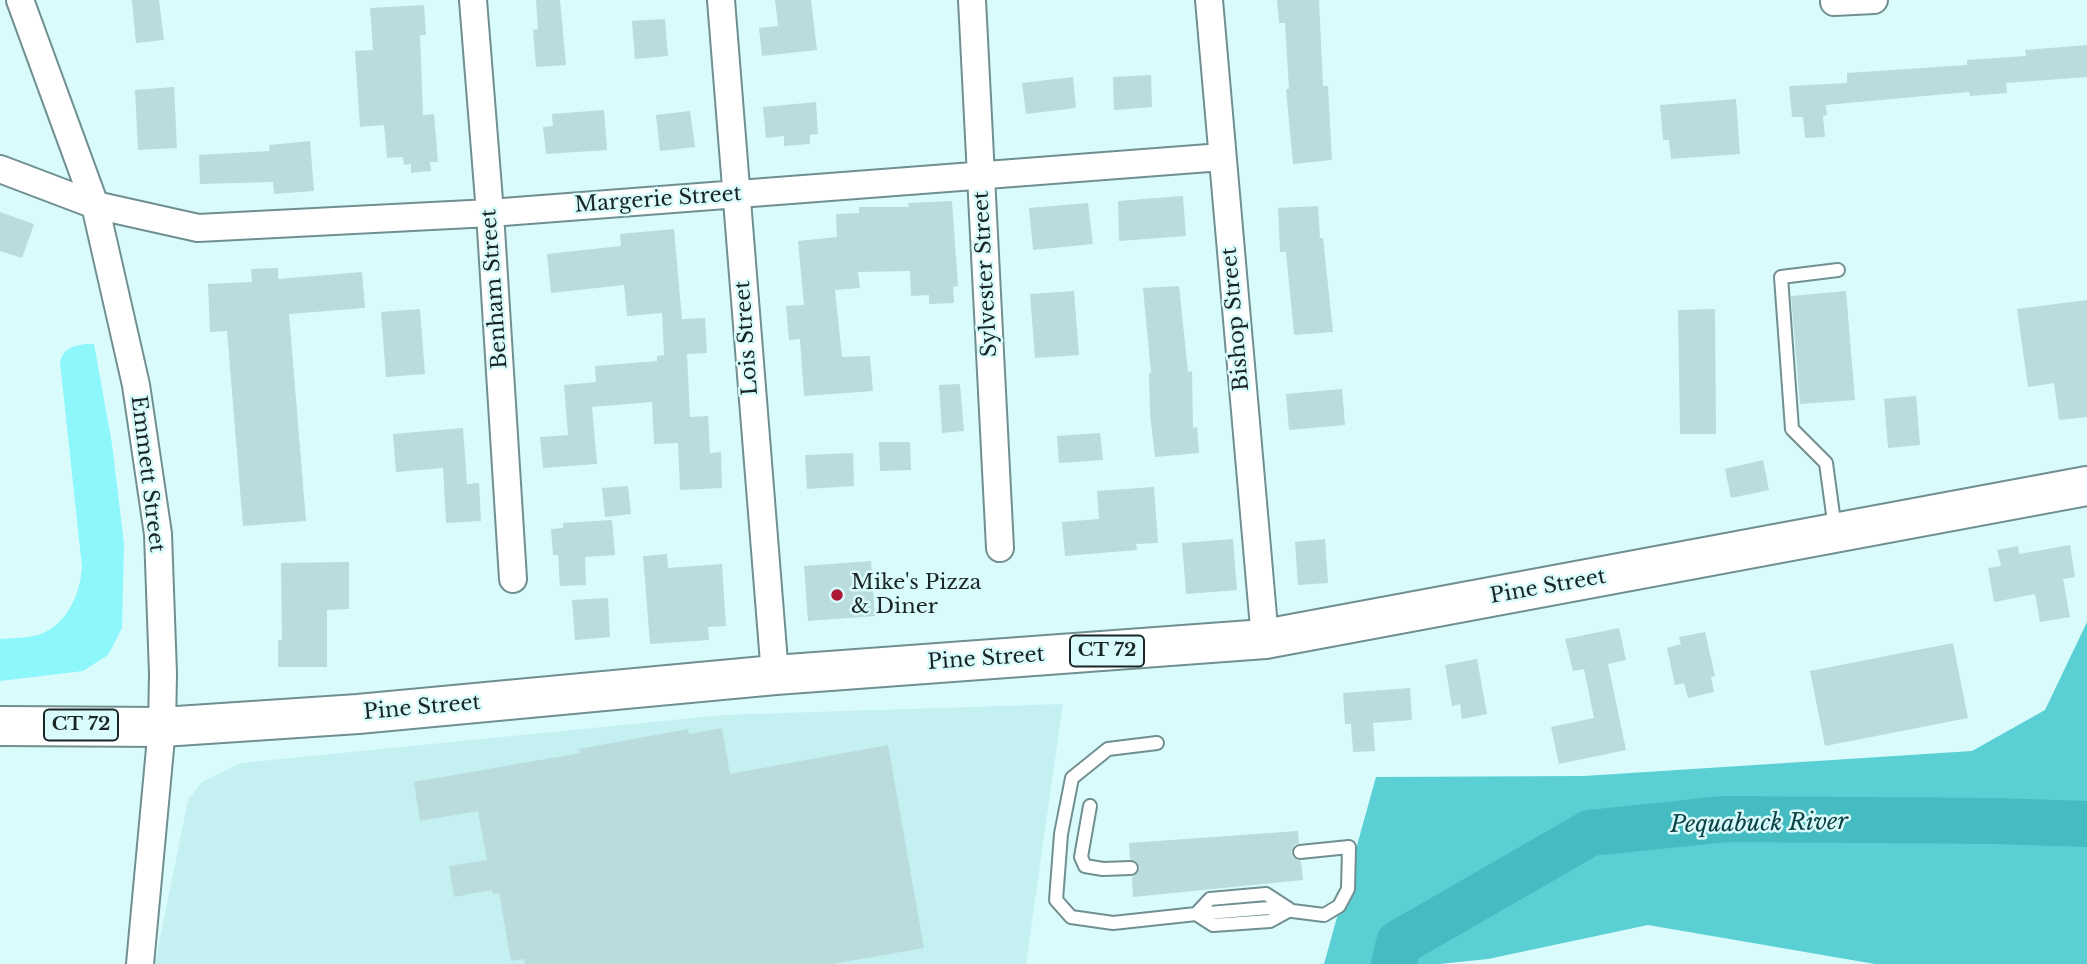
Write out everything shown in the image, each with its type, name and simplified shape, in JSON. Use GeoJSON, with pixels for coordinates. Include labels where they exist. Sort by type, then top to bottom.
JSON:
{"type":"FeatureCollection","features":[{"type":"Feature","properties":{"kind":"highway","name":"Pine Street"},"geometry":{"type":"LineString","coordinates":[[0,726],[162,727],[358,714],[775,675],[1265,639],[2087,486]]}},
{"type":"Feature","properties":{"kind":"highway","name":"CT 72"},"geometry":{"type":"LineString","coordinates":[[2043,495],[2087,496]]}},
{"type":"Feature","properties":{"kind":"street","name":"Emmett Street"},"geometry":{"type":"LineString","coordinates":[[20,0],[95,205],[136,385],[158,534],[162,727],[140,964]]}},
{"type":"Feature","properties":{"kind":"street","name":"Benham Street"},"geometry":{"type":"LineString","coordinates":[[473,0],[490,213],[513,579]]}},
{"type":"Feature","properties":{"kind":"street","name":"Lois Street"},"geometry":{"type":"LineString","coordinates":[[721,0],[775,675]]}},
{"type":"Feature","properties":{"kind":"street","name":"Sylvester Street"},"geometry":{"type":"LineString","coordinates":[[972,0],[1000,548]]}},
{"type":"Feature","properties":{"kind":"street","name":"Bishop Street"},"geometry":{"type":"LineString","coordinates":[[1209,0],[1265,639]]}},
{"type":"Feature","properties":{"kind":"street"},"geometry":{"type":"LineString","coordinates":[[1834,2],[1874,0]]}},
{"type":"Feature","properties":{"kind":"street","name":"Margerie Street"},"geometry":{"type":"LineString","coordinates":[[0,169],[125,214],[198,228],[490,213],[1222,157]]}},
{"type":"Feature","properties":{"kind":"lane"},"geometry":{"type":"LineString","coordinates":[[1835,533],[1826,463],[1792,429],[1781,277],[1838,270]]}},
{"type":"Feature","properties":{"kind":"lane"},"geometry":{"type":"LineString","coordinates":[[1157,743],[1108,750],[1072,778],[1061,834],[1056,900],[1071,916],[1113,923],[1196,914],[1213,925],[1270,921],[1290,910]]}},
{"type":"Feature","properties":{"kind":"lane"},"geometry":{"type":"LineString","coordinates":[[1090,806],[1082,857],[1084,866],[1103,869],[1131,868]]}},
{"type":"Feature","properties":{"kind":"lane"},"geometry":{"type":"LineString","coordinates":[[1196,914],[1210,899],[1266,894],[1290,910],[1324,915],[1339,906],[1348,889],[1349,848],[1300,852]]}},
{"type":"Feature","properties":{"kind":"shaded area"},"geometry":{"type":"Polygon","coordinates":[[[94,344],[112,444],[124,544],[122,628],[108,655],[83,671],[0,681],[0,639],[34,636],[54,626],[69,610],[81,578],[60,362],[69,349],[94,344]]]}},
{"type":"Feature","properties":{"kind":"shaded area"},"geometry":{"type":"Polygon","coordinates":[[[2087,622],[2087,964],[1875,964],[1648,925],[1488,959],[1439,964],[1324,964],[1376,777],[1584,776],[1972,751],[2045,710],[2087,622]]]}},
{"type":"Feature","properties":{"kind":"shaded area"},"geometry":{"type":"Polygon","coordinates":[[[1063,704],[1026,964],[155,964],[188,800],[202,782],[241,763],[723,715],[1063,704]]]}},
{"type":"Feature","properties":{"kind":"building"},"geometry":{"type":"Polygon","coordinates":[[[132,0],[159,0],[164,40],[136,43],[132,0]]]}},
{"type":"Feature","properties":{"kind":"building"},"geometry":{"type":"Polygon","coordinates":[[[536,0],[560,0],[566,65],[536,67],[533,30],[538,29],[536,0]]]}},
{"type":"Feature","properties":{"kind":"building"},"geometry":{"type":"Polygon","coordinates":[[[775,0],[811,0],[817,50],[762,56],[759,28],[778,26],[775,0]]]}},
{"type":"Feature","properties":{"kind":"building"},"geometry":{"type":"Polygon","coordinates":[[[1277,0],[1319,0],[1323,86],[1328,86],[1332,160],[1293,164],[1286,89],[1289,89],[1285,23],[1279,23],[1277,0]]]}},
{"type":"Feature","properties":{"kind":"building"},"geometry":{"type":"Polygon","coordinates":[[[424,5],[426,35],[420,35],[423,115],[434,114],[438,162],[430,162],[431,171],[411,173],[411,164],[404,165],[403,157],[387,158],[384,125],[360,127],[355,51],[373,50],[370,8],[424,5]]]}},
{"type":"Feature","properties":{"kind":"building"},"geometry":{"type":"Polygon","coordinates":[[[665,19],[668,56],[635,59],[632,21],[665,19]]]}},
{"type":"Feature","properties":{"kind":"building"},"geometry":{"type":"Polygon","coordinates":[[[2087,45],[2087,77],[2006,83],[2007,93],[1970,96],[1969,92],[1826,105],[1827,115],[1823,116],[1825,137],[1805,138],[1803,117],[1792,117],[1789,86],[1847,83],[1847,73],[1967,65],[1967,60],[2026,56],[2025,50],[2087,45]]]}},
{"type":"Feature","properties":{"kind":"building"},"geometry":{"type":"Polygon","coordinates":[[[1151,75],[1152,107],[1114,110],[1113,77],[1151,75]]]}},
{"type":"Feature","properties":{"kind":"building"},"geometry":{"type":"Polygon","coordinates":[[[1073,77],[1076,108],[1026,114],[1022,83],[1073,77]]]}},
{"type":"Feature","properties":{"kind":"building"},"geometry":{"type":"Polygon","coordinates":[[[174,87],[177,148],[138,150],[135,90],[174,87]]]}},
{"type":"Feature","properties":{"kind":"building"},"geometry":{"type":"Polygon","coordinates":[[[1736,99],[1740,154],[1671,159],[1669,140],[1663,140],[1660,105],[1736,99]]]}},
{"type":"Feature","properties":{"kind":"building"},"geometry":{"type":"Polygon","coordinates":[[[816,102],[818,134],[810,135],[810,144],[784,146],[784,136],[766,138],[763,107],[816,102]]]}},
{"type":"Feature","properties":{"kind":"building"},"geometry":{"type":"Polygon","coordinates":[[[604,110],[607,150],[546,154],[543,127],[553,126],[552,114],[604,110]]]}},
{"type":"Feature","properties":{"kind":"building"},"geometry":{"type":"Polygon","coordinates":[[[690,111],[695,147],[660,151],[656,115],[690,111]]]}},
{"type":"Feature","properties":{"kind":"building"},"geometry":{"type":"Polygon","coordinates":[[[310,141],[314,191],[274,194],[273,182],[200,184],[199,155],[270,151],[269,145],[310,141]]]}},
{"type":"Feature","properties":{"kind":"building"},"geometry":{"type":"Polygon","coordinates":[[[1183,196],[1186,236],[1119,241],[1118,201],[1183,196]]]}},
{"type":"Feature","properties":{"kind":"building"},"geometry":{"type":"Polygon","coordinates":[[[952,201],[958,286],[953,287],[954,303],[929,304],[929,295],[911,296],[910,271],[858,272],[860,288],[835,290],[842,357],[870,356],[873,391],[804,396],[800,339],[789,340],[786,306],[804,305],[798,241],[837,237],[836,214],[859,213],[859,207],[909,207],[908,203],[952,201]]]}},
{"type":"Feature","properties":{"kind":"building"},"geometry":{"type":"Polygon","coordinates":[[[1088,203],[1093,244],[1033,250],[1029,208],[1088,203]]]}},
{"type":"Feature","properties":{"kind":"building"},"geometry":{"type":"Polygon","coordinates":[[[1318,206],[1333,332],[1294,335],[1286,252],[1280,252],[1278,208],[1318,206]]]}},
{"type":"Feature","properties":{"kind":"building"},"geometry":{"type":"Polygon","coordinates":[[[0,212],[34,224],[22,258],[0,251],[0,212]]]}},
{"type":"Feature","properties":{"kind":"building"},"geometry":{"type":"Polygon","coordinates":[[[674,229],[682,319],[705,318],[707,353],[687,354],[690,417],[708,416],[710,453],[721,452],[722,488],[680,490],[678,443],[654,444],[652,402],[592,407],[597,464],[543,468],[540,437],[568,435],[564,385],[596,382],[595,366],[657,361],[657,356],[664,355],[662,313],[627,316],[624,285],[551,293],[547,254],[621,246],[620,234],[674,229]]]}},
{"type":"Feature","properties":{"kind":"building"},"geometry":{"type":"Polygon","coordinates":[[[278,268],[278,279],[362,272],[365,308],[289,314],[306,521],[243,526],[227,331],[210,332],[208,284],[252,282],[251,269],[278,268]]]}},
{"type":"Feature","properties":{"kind":"building"},"geometry":{"type":"Polygon","coordinates":[[[1179,286],[1188,372],[1192,371],[1193,428],[1197,427],[1199,453],[1155,457],[1143,288],[1179,286]]]}},
{"type":"Feature","properties":{"kind":"building"},"geometry":{"type":"Polygon","coordinates":[[[1074,291],[1079,355],[1035,358],[1030,294],[1074,291]]]}},
{"type":"Feature","properties":{"kind":"building"},"geometry":{"type":"Polygon","coordinates":[[[1846,291],[1855,400],[1800,404],[1791,296],[1846,291]]]}},
{"type":"Feature","properties":{"kind":"building"},"geometry":{"type":"Polygon","coordinates":[[[2087,300],[2087,417],[2059,420],[2054,383],[2028,387],[2017,309],[2087,300]]]}},
{"type":"Feature","properties":{"kind":"building"},"geometry":{"type":"Polygon","coordinates":[[[420,309],[425,374],[386,377],[381,312],[420,309]]]}},
{"type":"Feature","properties":{"kind":"building"},"geometry":{"type":"Polygon","coordinates":[[[1715,309],[1716,434],[1680,434],[1678,310],[1715,309]]]}},
{"type":"Feature","properties":{"kind":"building"},"geometry":{"type":"Polygon","coordinates":[[[960,384],[964,431],[942,433],[939,385],[960,384]]]}},
{"type":"Feature","properties":{"kind":"building"},"geometry":{"type":"Polygon","coordinates":[[[1342,389],[1345,425],[1289,430],[1286,394],[1342,389]]]}},
{"type":"Feature","properties":{"kind":"building"},"geometry":{"type":"Polygon","coordinates":[[[1916,396],[1920,445],[1888,448],[1884,399],[1916,396]]]}},
{"type":"Feature","properties":{"kind":"building"},"geometry":{"type":"Polygon","coordinates":[[[463,428],[467,484],[479,483],[481,521],[446,523],[443,468],[396,472],[393,434],[463,428]]]}},
{"type":"Feature","properties":{"kind":"building"},"geometry":{"type":"Polygon","coordinates":[[[1100,433],[1103,460],[1059,463],[1057,436],[1100,433]]]}},
{"type":"Feature","properties":{"kind":"building"},"geometry":{"type":"Polygon","coordinates":[[[879,442],[910,442],[911,470],[880,471],[879,442]]]}},
{"type":"Feature","properties":{"kind":"building"},"geometry":{"type":"Polygon","coordinates":[[[853,453],[854,486],[807,489],[805,455],[853,453]]]}},
{"type":"Feature","properties":{"kind":"building"},"geometry":{"type":"Polygon","coordinates":[[[1763,460],[1769,490],[1731,498],[1725,469],[1763,460]]]}},
{"type":"Feature","properties":{"kind":"building"},"geometry":{"type":"Polygon","coordinates":[[[628,486],[631,514],[605,517],[602,488],[628,486]]]}},
{"type":"Feature","properties":{"kind":"building"},"geometry":{"type":"Polygon","coordinates":[[[1154,487],[1158,543],[1136,544],[1137,550],[1065,556],[1062,522],[1099,519],[1097,491],[1154,487]]]}},
{"type":"Feature","properties":{"kind":"building"},"geometry":{"type":"Polygon","coordinates":[[[612,520],[615,555],[585,557],[586,585],[560,586],[558,555],[553,555],[551,529],[563,528],[563,523],[612,520]]]}},
{"type":"Feature","properties":{"kind":"building"},"geometry":{"type":"Polygon","coordinates":[[[1233,539],[1237,590],[1186,594],[1182,543],[1233,539]]]}},
{"type":"Feature","properties":{"kind":"building"},"geometry":{"type":"Polygon","coordinates":[[[1325,539],[1328,583],[1298,585],[1295,542],[1325,539]]]}},
{"type":"Feature","properties":{"kind":"building"},"geometry":{"type":"Polygon","coordinates":[[[2070,545],[2075,577],[2063,579],[2070,617],[2040,622],[2035,594],[1994,602],[1988,568],[2001,566],[1997,550],[2018,546],[2019,554],[2070,545]]]}},
{"type":"Feature","properties":{"kind":"building"},"geometry":{"type":"Polygon","coordinates":[[[667,554],[668,568],[722,564],[726,626],[708,627],[709,640],[650,644],[643,556],[667,554]]]}},
{"type":"Feature","properties":{"kind":"building"},"geometry":{"type":"Polygon","coordinates":[[[871,561],[875,616],[808,621],[804,566],[871,561]]]}},
{"type":"Feature","properties":{"kind":"building"},"geometry":{"type":"Polygon","coordinates":[[[349,562],[349,609],[327,610],[327,667],[278,667],[278,640],[282,640],[281,563],[349,562]]]}},
{"type":"Feature","properties":{"kind":"building"},"geometry":{"type":"Polygon","coordinates":[[[608,598],[610,637],[575,640],[572,600],[608,598]]]}},
{"type":"Feature","properties":{"kind":"building"},"geometry":{"type":"Polygon","coordinates":[[[1619,628],[1626,660],[1608,664],[1626,750],[1559,764],[1551,727],[1594,718],[1584,669],[1573,671],[1565,639],[1619,628]]]}},
{"type":"Feature","properties":{"kind":"building"},"geometry":{"type":"Polygon","coordinates":[[[1705,632],[1715,676],[1711,677],[1714,692],[1688,698],[1684,683],[1675,685],[1667,648],[1681,644],[1679,637],[1705,632]]]}},
{"type":"Feature","properties":{"kind":"building"},"geometry":{"type":"Polygon","coordinates":[[[1953,643],[1968,718],[1825,746],[1810,671],[1953,643]]]}},
{"type":"Feature","properties":{"kind":"building"},"geometry":{"type":"Polygon","coordinates":[[[1477,659],[1487,714],[1462,719],[1460,704],[1452,706],[1445,665],[1477,659]]]}},
{"type":"Feature","properties":{"kind":"building"},"geometry":{"type":"Polygon","coordinates":[[[1410,688],[1412,720],[1373,723],[1375,751],[1353,752],[1351,724],[1345,724],[1343,693],[1410,688]]]}},
{"type":"Feature","properties":{"kind":"building"},"geometry":{"type":"Polygon","coordinates":[[[722,728],[730,774],[888,745],[924,948],[832,964],[525,964],[524,959],[511,961],[499,893],[493,894],[492,890],[454,897],[449,866],[487,860],[478,811],[420,821],[414,782],[580,753],[579,749],[688,729],[689,734],[722,728]]]}},
{"type":"Feature","properties":{"kind":"building"},"geometry":{"type":"Polygon","coordinates":[[[1298,831],[1299,843],[1294,845],[1291,852],[1293,858],[1301,861],[1303,880],[1133,897],[1132,877],[1138,873],[1140,867],[1136,861],[1130,859],[1129,843],[1298,831]]]}},
{"type":"Feature","properties":{"kind":"waterway","name":"Pequabuck River"},"geometry":{"type":"LineString","coordinates":[[1394,964],[1399,943],[1590,833],[1725,819],[2087,824]]}},
{"type":"Feature","properties":{"kind":"place","name":"Mike's Pizza & Diner"},"geometry":{"type":"Point","coordinates":[837,595]}}]}
